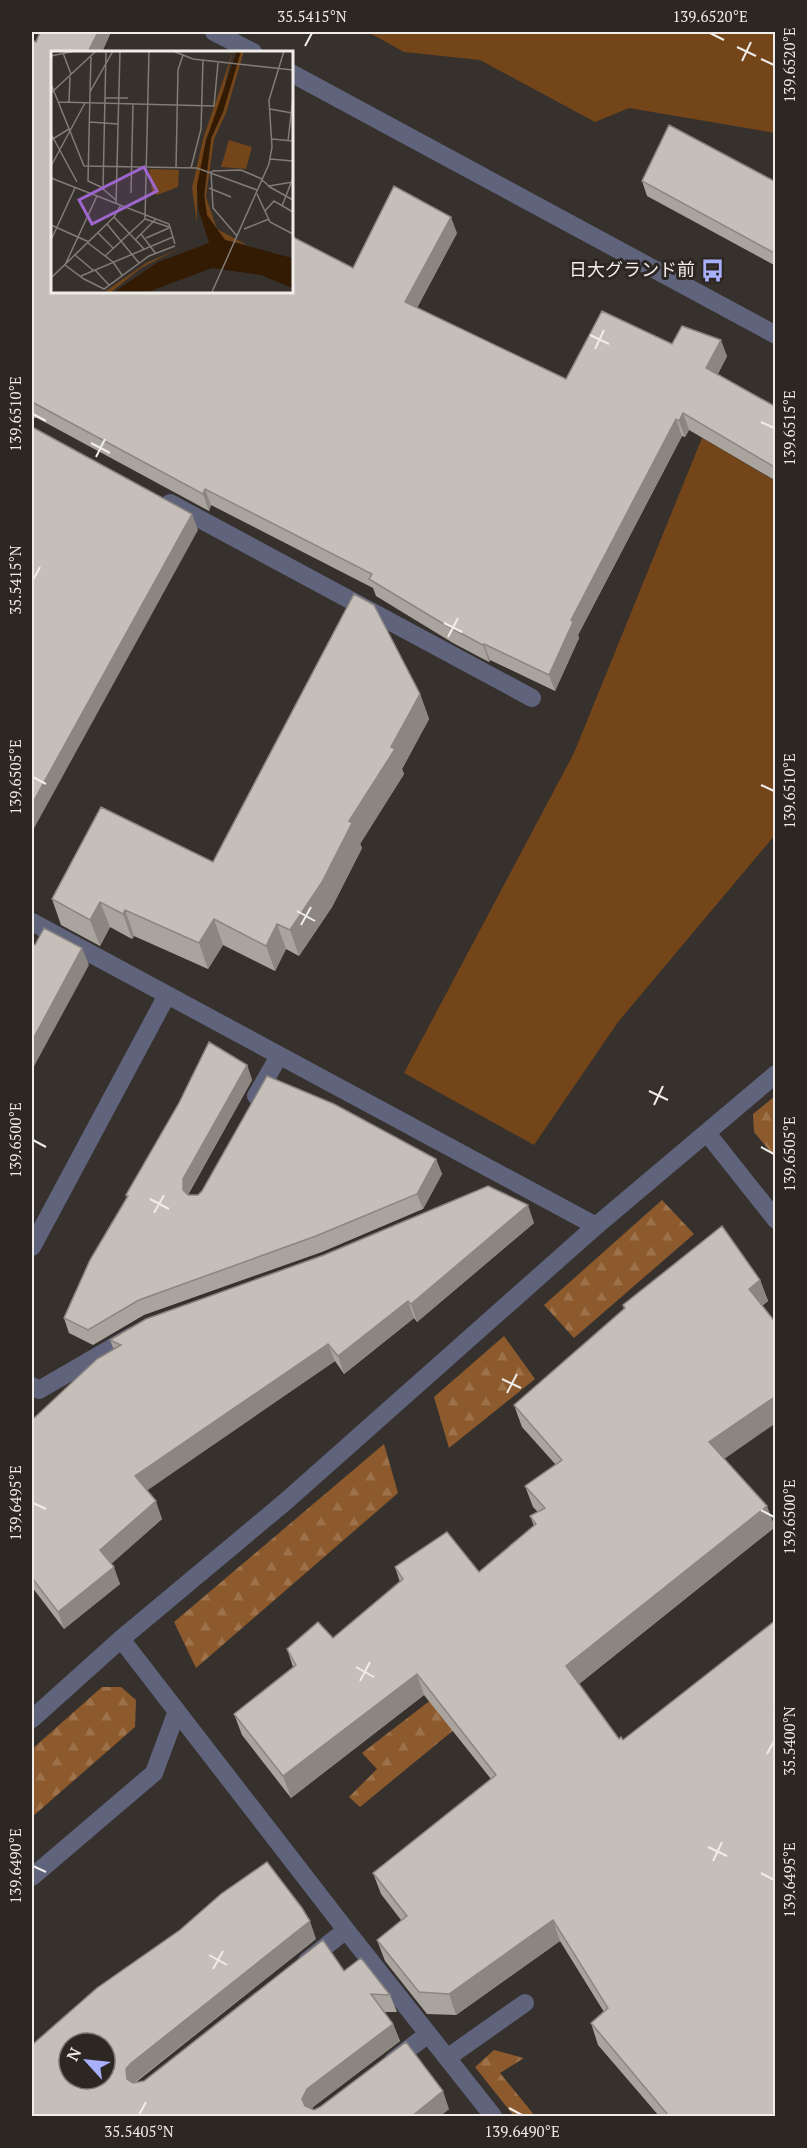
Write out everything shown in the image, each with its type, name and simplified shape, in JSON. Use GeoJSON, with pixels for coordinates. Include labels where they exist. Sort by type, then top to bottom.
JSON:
{"type":"FeatureCollection","features":[{"type":"Feature","properties":{"kind":"street"},"geometry":{"type":"LineString","coordinates":[[214,32],[251,51]]}},
{"type":"Feature","properties":{"kind":"street"},"geometry":{"type":"LineString","coordinates":[[292,74],[776,335]]}},
{"type":"Feature","properties":{"kind":"street"},"geometry":{"type":"LineString","coordinates":[[156,495],[532,698]]}},
{"type":"Feature","properties":{"kind":"street"},"geometry":{"type":"LineString","coordinates":[[32,921],[596,1226]]}},
{"type":"Feature","properties":{"kind":"street"},"geometry":{"type":"LineString","coordinates":[[32,1247],[167,995]]}},
{"type":"Feature","properties":{"kind":"street"},"geometry":{"type":"LineString","coordinates":[[250,1108],[279,1056]]}},
{"type":"Feature","properties":{"kind":"street"},"geometry":{"type":"LineString","coordinates":[[32,1719],[121,1639],[285,1502],[596,1226],[776,1074]]}},
{"type":"Feature","properties":{"kind":"street"},"geometry":{"type":"LineString","coordinates":[[707,1133],[776,1220]]}},
{"type":"Feature","properties":{"kind":"street"},"geometry":{"type":"LineString","coordinates":[[494,1192],[515,1183]]}},
{"type":"Feature","properties":{"kind":"street"},"geometry":{"type":"LineString","coordinates":[[32,1386],[39,1390],[148,1326]]}},
{"type":"Feature","properties":{"kind":"street"},"geometry":{"type":"LineString","coordinates":[[121,1639],[346,1930],[494,2116]]}},
{"type":"Feature","properties":{"kind":"street"},"geometry":{"type":"LineString","coordinates":[[32,1877],[154,1773],[177,1711]]}},
{"type":"Feature","properties":{"kind":"street"},"geometry":{"type":"LineString","coordinates":[[291,1974],[346,1930]]}},
{"type":"Feature","properties":{"kind":"street"},"geometry":{"type":"LineString","coordinates":[[447,2058],[525,2003]]}},
{"type":"Feature","properties":{"kind":"street"},"geometry":{"type":"LineString","coordinates":[[383,2068],[428,2034]]}},
{"type":"Feature","properties":{"kind":"green space"},"geometry":{"type":"Polygon","coordinates":[[[775,1096],[776,1155],[774,1156],[754,1132],[753,1114],[775,1096]]]}},
{"type":"Feature","properties":{"kind":"green space"},"geometry":{"type":"Polygon","coordinates":[[[662,1200],[694,1234],[574,1338],[544,1305],[662,1200]]]}},
{"type":"Feature","properties":{"kind":"green space"},"geometry":{"type":"Polygon","coordinates":[[[504,1336],[535,1379],[449,1448],[434,1397],[504,1336]]]}},
{"type":"Feature","properties":{"kind":"green space"},"geometry":{"type":"Polygon","coordinates":[[[384,1444],[398,1493],[196,1668],[174,1622],[384,1444]]]}},
{"type":"Feature","properties":{"kind":"green space"},"geometry":{"type":"Polygon","coordinates":[[[514,1636],[534,1664],[360,1807],[349,1797],[377,1769],[362,1753],[514,1636]]]}},
{"type":"Feature","properties":{"kind":"green space"},"geometry":{"type":"Polygon","coordinates":[[[102,1687],[121,1687],[136,1700],[135,1727],[32,1817],[32,1749],[102,1687]]]}},
{"type":"Feature","properties":{"kind":"green space"},"geometry":{"type":"Polygon","coordinates":[[[494,2050],[524,2058],[500,2073],[535,2116],[514,2116],[475,2067],[494,2050]]]}},
{"type":"Feature","properties":{"kind":"shaded area"},"geometry":{"type":"Polygon","coordinates":[[[368,32],[775,32],[775,133],[629,108],[595,122],[480,60],[404,52],[368,32]]]}},
{"type":"Feature","properties":{"kind":"shaded area"},"geometry":{"type":"Polygon","coordinates":[[[702,438],[775,481],[775,835],[618,1022],[534,1145],[404,1073],[574,753],[702,438]]]}},
{"type":"Feature","properties":{"kind":"building"},"geometry":{"type":"Polygon","coordinates":[[[40,32],[98,32],[88,51],[51,51],[51,292],[292,292],[292,237],[353,268],[394,186],[451,217],[405,302],[566,379],[602,311],[672,344],[682,326],[721,340],[706,368],[776,407],[776,468],[683,413],[679,421],[676,419],[571,620],[573,622],[549,675],[447,626],[369,579],[372,574],[205,489],[203,494],[32,402],[32,40],[36,42],[40,32]]]}},
{"type":"Feature","properties":{"kind":"building"},"geometry":{"type":"Polygon","coordinates":[[[669,125],[776,182],[776,254],[642,181],[669,125]]]}},
{"type":"Feature","properties":{"kind":"building"},"geometry":{"type":"Polygon","coordinates":[[[32,427],[192,514],[32,804],[32,427]]]}},
{"type":"Feature","properties":{"kind":"building"},"geometry":{"type":"Polygon","coordinates":[[[354,594],[374,605],[420,694],[391,747],[395,749],[349,821],[352,823],[322,882],[290,930],[277,924],[266,946],[214,919],[199,943],[125,910],[123,914],[100,902],[90,920],[52,899],[101,807],[213,862],[354,594]]]}},
{"type":"Feature","properties":{"kind":"building"},"geometry":{"type":"Polygon","coordinates":[[[44,928],[82,948],[32,1041],[32,943],[35,945],[44,928]]]}},
{"type":"Feature","properties":{"kind":"building"},"geometry":{"type":"Polygon","coordinates":[[[209,1042],[247,1065],[183,1179],[183,1190],[188,1195],[198,1195],[202,1191],[267,1076],[334,1104],[436,1159],[417,1194],[316,1236],[139,1300],[88,1330],[64,1318],[90,1260],[179,1103],[209,1042]]]}},
{"type":"Feature","properties":{"kind":"building"},"geometry":{"type":"Polygon","coordinates":[[[488,1186],[528,1205],[411,1304],[408,1301],[338,1356],[328,1344],[135,1476],[156,1501],[100,1550],[114,1567],[58,1612],[32,1578],[32,1420],[97,1359],[121,1345],[110,1340],[146,1319],[324,1255],[488,1186]]]}},
{"type":"Feature","properties":{"kind":"building"},"geometry":{"type":"Polygon","coordinates":[[[722,1226],[760,1280],[749,1289],[776,1323],[776,1396],[709,1442],[767,1506],[566,1666],[619,1739],[621,1737],[623,1740],[776,1620],[776,1709],[774,1710],[776,1711],[776,2116],[669,2116],[591,2023],[608,2008],[553,1920],[449,1994],[419,1992],[377,1940],[407,1916],[373,1873],[496,1775],[417,1674],[283,1776],[234,1714],[296,1665],[287,1649],[318,1622],[333,1638],[403,1579],[395,1567],[447,1532],[479,1572],[536,1524],[530,1516],[545,1508],[525,1486],[562,1460],[514,1405],[625,1308],[623,1305],[722,1226]]]}},
{"type":"Feature","properties":{"kind":"building"},"geometry":{"type":"Polygon","coordinates":[[[267,1862],[310,1921],[130,2064],[126,2069],[127,2079],[133,2083],[144,2081],[323,1940],[344,1971],[361,1958],[390,1995],[371,1994],[393,2024],[307,2089],[302,2099],[305,2106],[314,2110],[320,2107],[406,2042],[443,2091],[412,2116],[32,2116],[32,2045],[97,1988],[180,1930],[221,1894],[267,1862]]]}},
{"type":"Feature","properties":{"kind":"place","name":"日大グランド前"},"geometry":{"type":"Point","coordinates":[713,270]}}]}
